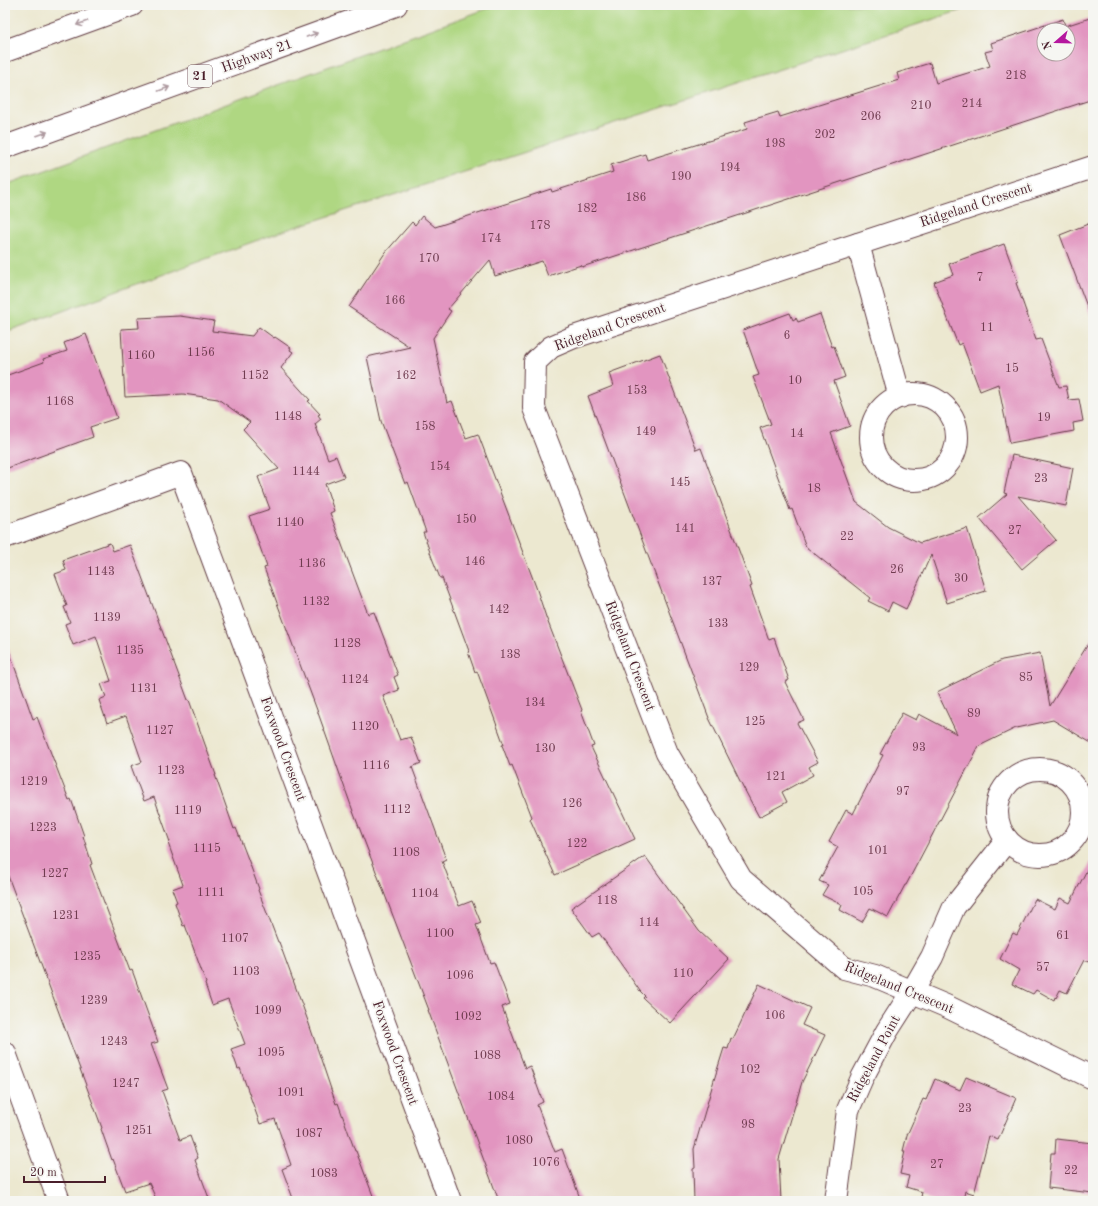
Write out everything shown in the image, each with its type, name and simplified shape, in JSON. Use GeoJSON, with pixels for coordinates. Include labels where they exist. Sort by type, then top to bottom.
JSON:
{"type":"FeatureCollection","features":[{"type":"Feature","properties":{"kind":"street"},"geometry":{"type":"LineString","coordinates":[[5,51],[132,5]]}},
{"type":"Feature","properties":{"kind":"street","name":"Highway 21"},"geometry":{"type":"LineString","coordinates":[[5,147],[396,5]]}},
{"type":"Feature","properties":{"kind":"street","name":"Ridgeland Crescent"},"geometry":{"type":"LineString","coordinates":[[1093,167],[581,335],[551,347],[535,362],[534,408],[667,753],[741,879],[844,968],[875,976],[946,1006],[1093,1078]]}},
{"type":"Feature","properties":{"kind":"street"},"geometry":{"type":"LineString","coordinates":[[858,244],[900,397]]}},
{"type":"Feature","properties":{"kind":"street","name":"Foxwood Crescent"},"geometry":{"type":"LineString","coordinates":[[5,537],[181,472],[450,1201]]}},
{"type":"Feature","properties":{"kind":"street","name":"Ridgeland Point"},"geometry":{"type":"LineString","coordinates":[[836,1201],[848,1110],[862,1078],[880,1044],[932,957],[954,907],[1007,840]]}},
{"type":"Feature","properties":{"kind":"street"},"geometry":{"type":"LineString","coordinates":[[5,1053],[59,1201]]}},
{"type":"Feature","properties":{"kind":"green space"},"geometry":{"type":"Polygon","coordinates":[[[497,5],[977,5],[280,232],[5,332],[5,185],[497,5]]]}},
{"type":"Feature","properties":{"kind":"building"},"geometry":{"type":"Polygon","coordinates":[[[1093,17],[1093,99],[582,267],[581,265],[548,276],[542,261],[495,276],[490,260],[448,309],[451,311],[433,338],[447,403],[452,401],[466,438],[478,434],[582,710],[581,711],[594,746],[591,747],[635,839],[555,875],[530,819],[532,817],[512,765],[510,766],[502,745],[504,745],[477,671],[475,672],[468,652],[469,651],[442,578],[440,578],[432,558],[423,532],[426,532],[408,482],[405,484],[381,421],[367,357],[410,347],[349,307],[385,253],[412,222],[415,225],[422,216],[435,227],[551,189],[552,192],[613,172],[611,165],[645,154],[647,160],[747,129],[745,122],[778,112],[780,117],[899,80],[897,73],[930,63],[936,83],[990,66],[985,52],[993,50],[991,43],[1036,28],[1036,62],[1076,62],[1076,22],[1093,17]]]}},
{"type":"Feature","properties":{"kind":"building"},"geometry":{"type":"Polygon","coordinates":[[[1063,19],[1064,22],[1054,22],[1063,19]]]}},
{"type":"Feature","properties":{"kind":"building"},"geometry":{"type":"Polygon","coordinates":[[[1093,222],[1093,317],[1091,317],[1060,235],[1093,222]]]}},
{"type":"Feature","properties":{"kind":"building"},"geometry":{"type":"Polygon","coordinates":[[[1004,244],[1018,282],[1016,283],[1036,340],[1041,339],[1059,387],[1066,386],[1069,400],[1079,399],[1083,421],[1073,423],[1074,431],[1010,443],[998,384],[980,391],[962,343],[958,345],[944,309],[934,282],[953,275],[949,264],[1004,244]]]}},
{"type":"Feature","properties":{"kind":"building"},"geometry":{"type":"Polygon","coordinates":[[[790,313],[793,320],[796,318],[798,322],[820,314],[832,347],[834,346],[845,377],[834,381],[850,426],[831,433],[856,502],[888,527],[920,543],[967,528],[986,591],[947,603],[931,555],[906,609],[892,602],[888,611],[868,601],[870,598],[806,547],[792,509],[790,510],[760,428],[771,424],[753,377],[759,375],[743,330],[790,313]]]}},
{"type":"Feature","properties":{"kind":"building"},"geometry":{"type":"Polygon","coordinates":[[[180,316],[214,321],[212,331],[252,336],[259,327],[291,348],[290,350],[293,352],[281,368],[310,400],[308,401],[320,414],[318,415],[321,419],[315,424],[328,459],[336,456],[344,477],[325,484],[334,511],[330,513],[368,614],[374,612],[398,675],[394,677],[399,690],[383,696],[400,740],[411,737],[421,763],[412,767],[446,859],[442,861],[459,906],[472,901],[481,923],[476,925],[490,963],[494,962],[510,1004],[502,1007],[525,1068],[530,1066],[543,1102],[537,1105],[555,1152],[562,1149],[581,1201],[499,1201],[429,1010],[354,814],[264,568],[267,567],[249,516],[270,509],[258,477],[279,469],[243,429],[250,422],[218,399],[183,394],[125,397],[121,329],[139,328],[138,318],[180,316]]]}},
{"type":"Feature","properties":{"kind":"building"},"geometry":{"type":"Polygon","coordinates":[[[86,334],[117,418],[90,427],[93,437],[5,469],[5,376],[44,362],[43,359],[67,351],[64,343],[86,334]]]}},
{"type":"Feature","properties":{"kind":"building"},"geometry":{"type":"Polygon","coordinates":[[[660,354],[696,450],[701,448],[752,586],[750,587],[769,640],[774,638],[789,680],[785,682],[804,720],[797,723],[818,762],[809,767],[813,775],[782,792],[787,802],[759,817],[709,718],[588,396],[613,386],[609,373],[660,354]]]}},
{"type":"Feature","properties":{"kind":"building"},"geometry":{"type":"Polygon","coordinates":[[[1012,455],[1073,468],[1066,506],[1018,496],[1056,540],[1022,569],[979,518],[1007,494],[1004,493],[1012,455]]]}},
{"type":"Feature","properties":{"kind":"building"},"geometry":{"type":"Polygon","coordinates":[[[110,543],[113,551],[130,545],[189,700],[234,829],[236,828],[259,889],[258,890],[279,942],[336,1104],[338,1103],[375,1201],[294,1201],[282,1169],[291,1165],[275,1119],[260,1124],[240,1068],[238,1069],[231,1049],[245,1044],[228,999],[212,1005],[205,984],[206,983],[185,925],[183,926],[175,903],[177,902],[172,889],[183,885],[168,843],[170,842],[154,797],[144,801],[131,766],[142,762],[126,716],[107,723],[99,700],[106,697],[101,684],[111,681],[96,636],[73,645],[65,624],[70,622],[64,607],[67,606],[55,574],[66,570],[63,560],[110,543]]]}},
{"type":"Feature","properties":{"kind":"building"},"geometry":{"type":"Polygon","coordinates":[[[1093,636],[1093,744],[1053,720],[1016,728],[979,746],[888,917],[870,908],[862,922],[840,910],[842,905],[822,895],[828,885],[819,881],[838,847],[829,842],[846,810],[853,814],[883,755],[880,754],[902,713],[916,720],[919,714],[957,734],[937,692],[1002,660],[1040,653],[1050,706],[1093,636]]]}},
{"type":"Feature","properties":{"kind":"building"},"geometry":{"type":"Polygon","coordinates":[[[5,648],[8,648],[33,719],[37,717],[69,800],[71,799],[84,836],[92,864],[90,865],[130,971],[132,970],[158,1042],[151,1044],[168,1089],[162,1091],[180,1140],[190,1136],[198,1158],[195,1160],[210,1201],[157,1201],[149,1183],[125,1191],[113,1159],[112,1160],[101,1129],[102,1128],[5,868],[5,648]]]}},
{"type":"Feature","properties":{"kind":"building"},"geometry":{"type":"Polygon","coordinates":[[[645,856],[699,931],[729,959],[670,1023],[643,998],[645,996],[599,933],[592,937],[571,908],[645,856]]]}},
{"type":"Feature","properties":{"kind":"building"},"geometry":{"type":"Polygon","coordinates":[[[1093,858],[1093,964],[1084,960],[1067,993],[1060,990],[1054,1000],[1036,990],[1033,994],[1012,984],[1019,970],[1000,959],[1013,933],[1017,935],[1035,899],[1055,909],[1060,898],[1070,903],[1093,858]]]}},
{"type":"Feature","properties":{"kind":"building"},"geometry":{"type":"Polygon","coordinates":[[[759,984],[810,1008],[802,1025],[825,1035],[802,1082],[779,1159],[781,1201],[694,1201],[694,1149],[714,1080],[724,1048],[728,1049],[731,1038],[733,1039],[759,984]]]}},
{"type":"Feature","properties":{"kind":"building"},"geometry":{"type":"Polygon","coordinates":[[[966,1077],[1016,1098],[998,1140],[989,1136],[974,1194],[965,1191],[963,1201],[937,1201],[921,1197],[922,1192],[906,1187],[909,1176],[900,1174],[907,1135],[923,1099],[926,1100],[935,1079],[960,1090],[966,1077]]]}},
{"type":"Feature","properties":{"kind":"building"},"geometry":{"type":"Polygon","coordinates":[[[1056,1139],[1093,1143],[1093,1193],[1048,1188],[1051,1153],[1055,1153],[1056,1139]]]}}]}
